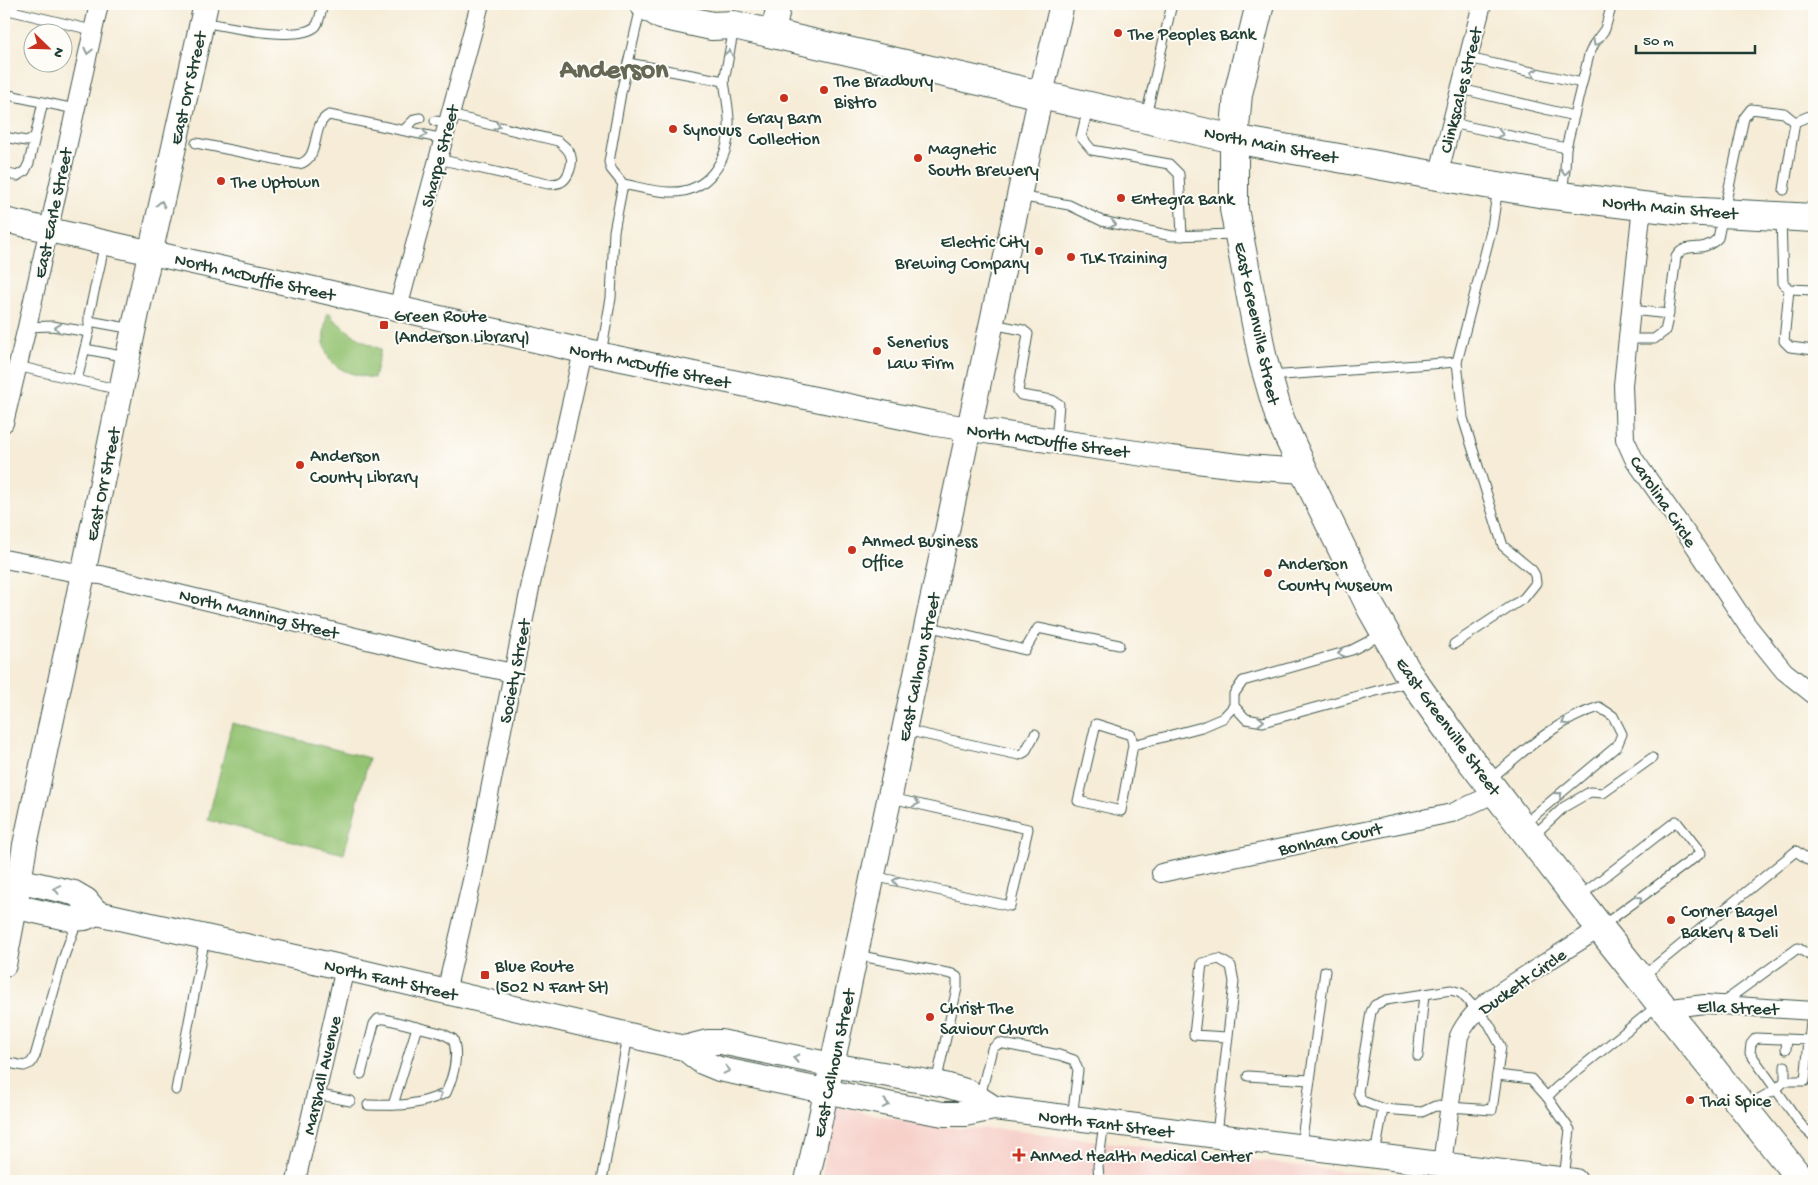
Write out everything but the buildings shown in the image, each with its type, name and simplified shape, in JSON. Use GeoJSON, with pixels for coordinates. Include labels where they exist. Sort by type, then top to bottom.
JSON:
{"type":"FeatureCollection","features":[{"type":"Feature","properties":{"kind":"main road","name":"North Main Street"},"geometry":{"type":"LineString","coordinates":[[643,4],[661,15],[712,26],[734,25],[773,33],[1234,139],[1438,176],[1562,196],[1642,206],[1724,213],[1783,203],[1814,218]]}},
{"type":"Feature","properties":{"kind":"main road","name":"North Main Street"},"geometry":{"type":"LineString","coordinates":[[680,4],[715,11],[734,25]]}},
{"type":"Feature","properties":{"kind":"main road","name":"East Greenville Street"},"geometry":{"type":"LineString","coordinates":[[1260,4],[1238,94],[1234,139],[1234,209],[1267,376],[1280,418],[1304,471],[1385,632],[1413,681],[1491,787],[1600,928],[1802,1181]]}},
{"type":"Feature","properties":{"kind":"street","name":"East Earle Street"},"geometry":{"type":"LineString","coordinates":[[4,423],[98,4]]}},
{"type":"Feature","properties":{"kind":"street","name":"Sharpe Street"},"geometry":{"type":"LineString","coordinates":[[398,308],[438,159],[444,124],[480,4]]}},
{"type":"Feature","properties":{"kind":"street"},"geometry":{"type":"LineString","coordinates":[[773,33],[778,4]]}},
{"type":"Feature","properties":{"kind":"street","name":"East Calhoun Street"},"geometry":{"type":"LineString","coordinates":[[807,1181],[1062,4]]}},
{"type":"Feature","properties":{"kind":"street","name":"Clinkscales Street"},"geometry":{"type":"LineString","coordinates":[[1438,176],[1482,4]]}},
{"type":"Feature","properties":{"kind":"street","name":"East Orr Street"},"geometry":{"type":"LineString","coordinates":[[4,965],[12,879],[25,845],[133,329],[204,13]]}},
{"type":"Feature","properties":{"kind":"street","name":"Carolina Circle"},"geometry":{"type":"LineString","coordinates":[[1642,206],[1623,385],[1625,438],[1634,459],[1691,540],[1747,625],[1784,671],[1814,695]]}},
{"type":"Feature","properties":{"kind":"street","name":"North McDuffie Street"},"geometry":{"type":"LineString","coordinates":[[4,220],[592,353],[840,406],[970,429],[1228,465],[1304,471]]}},
{"type":"Feature","properties":{"kind":"street","name":"Society Street"},"geometry":{"type":"LineString","coordinates":[[446,992],[473,876],[530,588],[592,353]]}},
{"type":"Feature","properties":{"kind":"street","name":"North Manning Street"},"geometry":{"type":"LineString","coordinates":[[4,559],[83,574],[101,575],[441,658],[513,673]]}},
{"type":"Feature","properties":{"kind":"street","name":"Bonham Court"},"geometry":{"type":"LineString","coordinates":[[1161,873],[1452,813],[1491,787]]}},
{"type":"Feature","properties":{"kind":"street"},"geometry":{"type":"LineString","coordinates":[[12,879],[74,893],[86,900],[87,916]]}},
{"type":"Feature","properties":{"kind":"street","name":"North Fant Street"},"geometry":{"type":"LineString","coordinates":[[10,906],[71,919],[87,916],[205,937],[345,968],[684,1048],[702,1062],[719,1069],[826,1092],[943,1114],[965,1114],[987,1104]]}},
{"type":"Feature","properties":{"kind":"street","name":"Duckett Circle"},"geometry":{"type":"LineString","coordinates":[[1442,1164],[1459,1036],[1463,1027],[1476,1011],[1496,995],[1600,928]]}},
{"type":"Feature","properties":{"kind":"street","name":"Marshall Avenue"},"geometry":{"type":"LineString","coordinates":[[296,1181],[345,968]]}},
{"type":"Feature","properties":{"kind":"street","name":"Ella Street"},"geometry":{"type":"LineString","coordinates":[[1661,1006],[1706,1004],[1813,1011]]}},
{"type":"Feature","properties":{"kind":"street","name":"North Fant Street"},"geometry":{"type":"LineString","coordinates":[[684,1048],[707,1042],[721,1042],[832,1066],[936,1083],[968,1092],[987,1104],[1072,1118],[1569,1180]]}},
{"type":"Feature","properties":{"kind":"lane"},"geometry":{"type":"LineString","coordinates":[[204,13],[268,34],[301,33],[308,31],[317,24],[323,4]]}},
{"type":"Feature","properties":{"kind":"lane"},"geometry":{"type":"LineString","coordinates":[[643,4],[621,93],[610,162],[611,169],[623,184],[670,192],[700,185],[715,172],[726,151],[730,126],[724,82],[734,25]]}},
{"type":"Feature","properties":{"kind":"lane"},"geometry":{"type":"LineString","coordinates":[[1146,118],[1172,4]]}},
{"type":"Feature","properties":{"kind":"lane"},"geometry":{"type":"LineString","coordinates":[[1562,196],[1566,148],[1589,55],[1594,44],[1605,29],[1612,4]]}},
{"type":"Feature","properties":{"kind":"lane"},"geometry":{"type":"LineString","coordinates":[[4,9],[92,30]]}},
{"type":"Feature","properties":{"kind":"lane"},"geometry":{"type":"LineString","coordinates":[[1468,58],[1582,83]]}},
{"type":"Feature","properties":{"kind":"lane"},"geometry":{"type":"LineString","coordinates":[[628,63],[724,82]]}},
{"type":"Feature","properties":{"kind":"lane"},"geometry":{"type":"LineString","coordinates":[[1461,89],[1574,116]]}},
{"type":"Feature","properties":{"kind":"lane"},"geometry":{"type":"LineString","coordinates":[[4,94],[75,109]]}},
{"type":"Feature","properties":{"kind":"lane"},"geometry":{"type":"LineString","coordinates":[[4,173],[17,176],[22,174],[29,163],[30,140],[43,102]]}},
{"type":"Feature","properties":{"kind":"lane"},"geometry":{"type":"LineString","coordinates":[[1089,105],[1081,137],[1092,150],[1169,164],[1179,174],[1182,236]]}},
{"type":"Feature","properties":{"kind":"lane"},"geometry":{"type":"LineString","coordinates":[[1628,339],[1654,339],[1665,331],[1676,257],[1685,248],[1705,247],[1718,238],[1744,118],[1751,108],[1784,113],[1795,122]]}},
{"type":"Feature","properties":{"kind":"lane"},"geometry":{"type":"LineString","coordinates":[[1795,122],[1814,114]]}},
{"type":"Feature","properties":{"kind":"lane"},"geometry":{"type":"LineString","coordinates":[[196,143],[300,164],[309,158],[319,123],[324,117],[329,115],[404,130],[444,124],[558,142],[565,146],[571,156],[570,169],[565,179],[560,183],[548,184],[438,159]]}},
{"type":"Feature","properties":{"kind":"lane"},"geometry":{"type":"LineString","coordinates":[[404,130],[414,118],[420,118]]}},
{"type":"Feature","properties":{"kind":"lane"},"geometry":{"type":"LineString","coordinates":[[1795,122],[1783,203],[1783,283],[1789,289],[1814,290]]}},
{"type":"Feature","properties":{"kind":"lane"},"geometry":{"type":"LineString","coordinates":[[1452,123],[1566,148]]}},
{"type":"Feature","properties":{"kind":"lane"},"geometry":{"type":"LineString","coordinates":[[4,137],[30,140]]}},
{"type":"Feature","properties":{"kind":"lane"},"geometry":{"type":"LineString","coordinates":[[592,353],[611,298],[614,231],[623,184]]}},
{"type":"Feature","properties":{"kind":"lane"},"geometry":{"type":"LineString","coordinates":[[1454,644],[1524,598],[1536,583],[1532,570],[1502,546],[1463,418],[1457,362],[1492,227],[1499,186]]}},
{"type":"Feature","properties":{"kind":"lane"},"geometry":{"type":"LineString","coordinates":[[1019,196],[1069,205],[1102,221],[1172,236],[1239,234]]}},
{"type":"Feature","properties":{"kind":"lane"},"geometry":{"type":"LineString","coordinates":[[77,380],[89,332],[88,321],[105,242]]}},
{"type":"Feature","properties":{"kind":"lane"},"geometry":{"type":"LineString","coordinates":[[1789,289],[1784,341],[1790,347],[1814,350]]}},
{"type":"Feature","properties":{"kind":"lane"},"geometry":{"type":"LineString","coordinates":[[1631,310],[1669,314]]}},
{"type":"Feature","properties":{"kind":"lane"},"geometry":{"type":"LineString","coordinates":[[88,321],[133,329]]}},
{"type":"Feature","properties":{"kind":"lane"},"geometry":{"type":"LineString","coordinates":[[992,324],[1023,330],[1028,334],[1018,391],[1021,395],[1052,400],[1059,404],[1056,441]]}},
{"type":"Feature","properties":{"kind":"lane"},"geometry":{"type":"LineString","coordinates":[[27,327],[52,326],[89,332]]}},
{"type":"Feature","properties":{"kind":"lane"},"geometry":{"type":"LineString","coordinates":[[85,349],[128,357]]}},
{"type":"Feature","properties":{"kind":"lane"},"geometry":{"type":"LineString","coordinates":[[1267,376],[1457,362]]}},
{"type":"Feature","properties":{"kind":"lane"},"geometry":{"type":"LineString","coordinates":[[17,366],[121,390]]}},
{"type":"Feature","properties":{"kind":"lane"},"geometry":{"type":"LineString","coordinates":[[927,626],[1025,650],[1038,628],[1119,646]]}},
{"type":"Feature","properties":{"kind":"lane"},"geometry":{"type":"LineString","coordinates":[[1134,745],[1202,727],[1223,718],[1234,706],[1234,694],[1243,681],[1352,650],[1385,632]]}},
{"type":"Feature","properties":{"kind":"lane"},"geometry":{"type":"LineString","coordinates":[[1234,706],[1246,719],[1263,722],[1413,681]]}},
{"type":"Feature","properties":{"kind":"lane"},"geometry":{"type":"LineString","coordinates":[[1491,787],[1553,728],[1579,714],[1600,707],[1613,716],[1622,734],[1617,746],[1526,832]]}},
{"type":"Feature","properties":{"kind":"lane"},"geometry":{"type":"LineString","coordinates":[[1096,724],[1131,735],[1134,745],[1121,811],[1078,802],[1096,724]]}},
{"type":"Feature","properties":{"kind":"lane"},"geometry":{"type":"LineString","coordinates":[[905,730],[1018,755],[1025,752],[1036,734]]}},
{"type":"Feature","properties":{"kind":"lane"},"geometry":{"type":"LineString","coordinates":[[1526,832],[1590,792],[1603,793],[1652,758]]}},
{"type":"Feature","properties":{"kind":"lane"},"geometry":{"type":"LineString","coordinates":[[873,876],[1010,906],[1028,829],[890,798]]}},
{"type":"Feature","properties":{"kind":"lane"},"geometry":{"type":"LineString","coordinates":[[1577,898],[1676,821],[1701,853],[1600,928]]}},
{"type":"Feature","properties":{"kind":"lane"},"geometry":{"type":"LineString","coordinates":[[1640,979],[1796,852],[1814,864]]}},
{"type":"Feature","properties":{"kind":"lane"},"geometry":{"type":"LineString","coordinates":[[4,1062],[24,1066],[31,1064],[64,959],[87,916]]}},
{"type":"Feature","properties":{"kind":"lane"},"geometry":{"type":"LineString","coordinates":[[176,1090],[205,937]]}},
{"type":"Feature","properties":{"kind":"lane"},"geometry":{"type":"LineString","coordinates":[[1720,1005],[1798,948],[1814,958]]}},
{"type":"Feature","properties":{"kind":"lane"},"geometry":{"type":"LineString","coordinates":[[856,955],[952,974],[957,977],[957,988],[936,1083]]}},
{"type":"Feature","properties":{"kind":"lane"},"geometry":{"type":"LineString","coordinates":[[1216,1137],[1234,982],[1231,966],[1219,958],[1202,963],[1194,1035],[1227,1038]]}},
{"type":"Feature","properties":{"kind":"lane"},"geometry":{"type":"LineString","coordinates":[[1300,1146],[1325,971]]}},
{"type":"Feature","properties":{"kind":"lane"},"geometry":{"type":"LineString","coordinates":[[1451,990],[1461,993],[1476,1011],[1489,1024],[1501,1046],[1492,1110],[1435,1106],[1422,1112],[1383,1109],[1362,1101],[1358,1092],[1371,1012],[1375,1005],[1386,1000],[1451,990]]}},
{"type":"Feature","properties":{"kind":"lane"},"geometry":{"type":"LineString","coordinates":[[1418,1056],[1424,994]]}},
{"type":"Feature","properties":{"kind":"lane"},"geometry":{"type":"LineString","coordinates":[[1546,1098],[1556,1087],[1661,1006]]}},
{"type":"Feature","properties":{"kind":"lane"},"geometry":{"type":"LineString","coordinates":[[1743,1108],[1775,1090],[1785,1081],[1810,1082],[1808,1040],[1813,1011]]}},
{"type":"Feature","properties":{"kind":"lane"},"geometry":{"type":"LineString","coordinates":[[361,1074],[374,1024],[378,1019],[440,1033],[453,1039],[456,1048],[451,1083],[446,1093],[429,1101],[411,1105],[368,1105]]}},
{"type":"Feature","properties":{"kind":"lane"},"geometry":{"type":"LineString","coordinates":[[393,1106],[416,1027]]}},
{"type":"Feature","properties":{"kind":"lane"},"geometry":{"type":"LineString","coordinates":[[602,1181],[628,1034]]}},
{"type":"Feature","properties":{"kind":"lane"},"geometry":{"type":"LineString","coordinates":[[1808,1040],[1756,1038],[1751,1044],[1750,1053],[1802,1126],[1814,1136]]}},
{"type":"Feature","properties":{"kind":"lane"},"geometry":{"type":"LineString","coordinates":[[1786,1049],[1787,1039]]}},
{"type":"Feature","properties":{"kind":"lane"},"geometry":{"type":"LineString","coordinates":[[987,1104],[992,1049],[998,1043],[1059,1055],[1074,1060],[1078,1070],[1072,1118]]}},
{"type":"Feature","properties":{"kind":"lane"},"geometry":{"type":"LineString","coordinates":[[1785,1066],[1785,1081]]}},
{"type":"Feature","properties":{"kind":"lane"},"geometry":{"type":"LineString","coordinates":[[1497,1075],[1531,1080],[1570,1130],[1569,1180]]}},
{"type":"Feature","properties":{"kind":"lane"},"geometry":{"type":"LineString","coordinates":[[1248,1076],[1309,1080]]}},
{"type":"Feature","properties":{"kind":"lane"},"geometry":{"type":"LineString","coordinates":[[316,1094],[350,1101]]}},
{"type":"Feature","properties":{"kind":"lane"},"geometry":{"type":"LineString","coordinates":[[1375,1156],[1383,1109]]}},
{"type":"Feature","properties":{"kind":"lane"},"geometry":{"type":"LineString","coordinates":[[1102,1181],[1099,1178],[1098,1166],[1104,1122]]}},
{"type":"Feature","properties":{"kind":"shaded area","name":"AnMed Health Medical Center"},"geometry":{"type":"Polygon","coordinates":[[[837,1107],[936,1127],[1001,1129],[1421,1181],[820,1181],[837,1107]]]}},
{"type":"Feature","properties":{"kind":"green space"},"geometry":{"type":"Polygon","coordinates":[[[327,314],[331,314],[332,318],[355,336],[381,349],[374,378],[357,375],[341,369],[329,359],[324,339],[327,314]]]}},
{"type":"Feature","properties":{"kind":"green space"},"geometry":{"type":"Polygon","coordinates":[[[232,723],[369,758],[344,854],[208,820],[232,723]]]}},
{"type":"Feature","properties":{"kind":"place","name":"The Peoples Bank"},"geometry":{"type":"Point","coordinates":[1118,33]}},
{"type":"Feature","properties":{"kind":"place","name":"The Bradbury Bistro"},"geometry":{"type":"Point","coordinates":[824,90]}},
{"type":"Feature","properties":{"kind":"place","name":"Gray Barn Collection"},"geometry":{"type":"Point","coordinates":[784,98]}},
{"type":"Feature","properties":{"kind":"place","name":"Synovus"},"geometry":{"type":"Point","coordinates":[673,129]}},
{"type":"Feature","properties":{"kind":"place","name":"Magnetic South Brewery"},"geometry":{"type":"Point","coordinates":[918,158]}},
{"type":"Feature","properties":{"kind":"place","name":"The Uptown"},"geometry":{"type":"Point","coordinates":[221,181]}},
{"type":"Feature","properties":{"kind":"place","name":"Entegra Bank"},"geometry":{"type":"Point","coordinates":[1121,198]}},
{"type":"Feature","properties":{"kind":"place","name":"Electric City Brewing Company"},"geometry":{"type":"Point","coordinates":[1039,251]}},
{"type":"Feature","properties":{"kind":"place","name":"TLK Training"},"geometry":{"type":"Point","coordinates":[1071,257]}},
{"type":"Feature","properties":{"kind":"place","name":"Green Route (Anderson Library)"},"geometry":{"type":"Point","coordinates":[384,325]}},
{"type":"Feature","properties":{"kind":"place","name":"Senerius Law Firm"},"geometry":{"type":"Point","coordinates":[877,351]}},
{"type":"Feature","properties":{"kind":"place","name":"Anderson County Library"},"geometry":{"type":"Point","coordinates":[300,465]}},
{"type":"Feature","properties":{"kind":"place","name":"Anmed Business Office"},"geometry":{"type":"Point","coordinates":[852,550]}},
{"type":"Feature","properties":{"kind":"place","name":"Anderson County Museum"},"geometry":{"type":"Point","coordinates":[1268,573]}},
{"type":"Feature","properties":{"kind":"place","name":"Corner Bagel Bakery & Deli"},"geometry":{"type":"Point","coordinates":[1671,920]}},
{"type":"Feature","properties":{"kind":"place","name":"Blue Route (502 N Fant St)"},"geometry":{"type":"Point","coordinates":[485,975]}},
{"type":"Feature","properties":{"kind":"place","name":"Christ The Saviour Church"},"geometry":{"type":"Point","coordinates":[930,1017]}},
{"type":"Feature","properties":{"kind":"place","name":"Thai Spice"},"geometry":{"type":"Point","coordinates":[1690,1100]}},
{"type":"Feature","properties":{"kind":"place","name":"AnMed Health Medical Center"},"geometry":{"type":"Point","coordinates":[1019,1155]}},
{"type":"Feature","properties":{"kind":"district","name":"Anderson"},"geometry":{"type":"Point","coordinates":[614,67]}}]}
